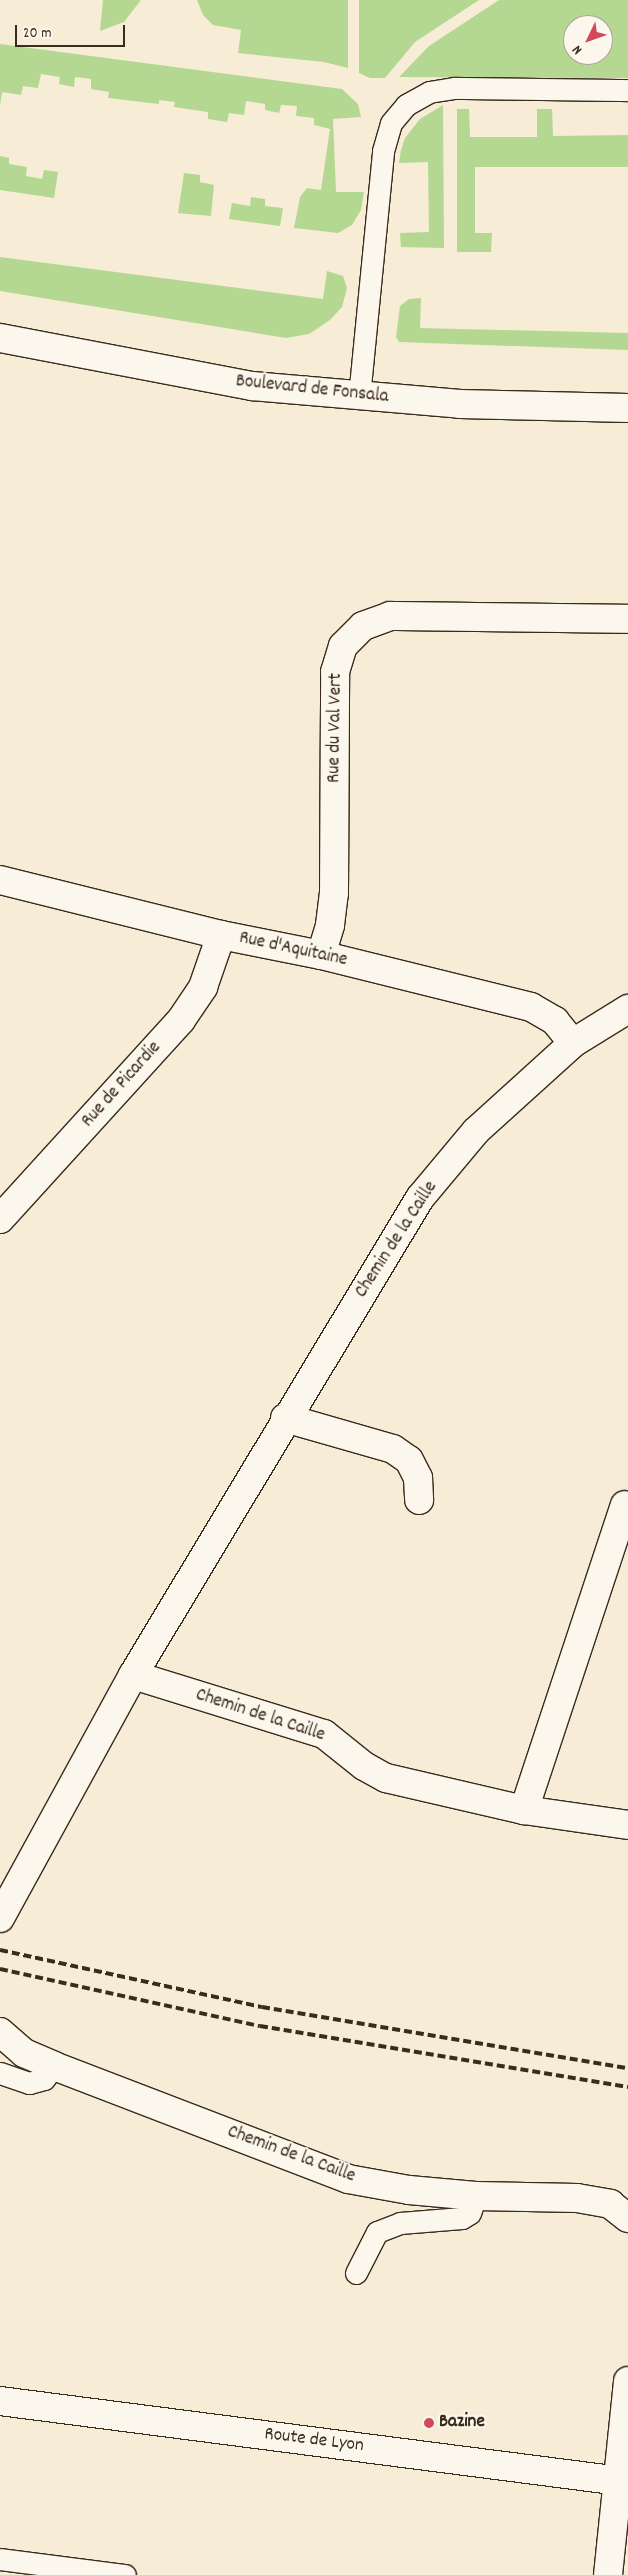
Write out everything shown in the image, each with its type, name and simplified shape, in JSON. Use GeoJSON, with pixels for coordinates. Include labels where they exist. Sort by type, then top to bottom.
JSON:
{"type":"FeatureCollection","features":[{"type":"Feature","properties":{"kind":"street","name":"Boulevard de Fonsala"},"geometry":{"type":"LineString","coordinates":[[0,338],[252,386],[359,397],[460,404],[628,408]]}},
{"type":"Feature","properties":{"kind":"street","name":"Rue du Val Vert"},"geometry":{"type":"LineString","coordinates":[[321,955],[330,925],[334,893],[335,672],[343,646],[363,626],[390,616],[628,619]]}},
{"type":"Feature","properties":{"kind":"street","name":"Rue d'Aquitaine"},"geometry":{"type":"LineString","coordinates":[[0,880],[221,935],[321,955],[531,1007],[554,1022],[573,1043]]}},
{"type":"Feature","properties":{"kind":"street","name":"Rue de Picardie"},"geometry":{"type":"LineString","coordinates":[[0,1219],[182,1020],[203,987],[221,935]]}},
{"type":"Feature","properties":{"kind":"street","name":"Chemin de la Caille"},"geometry":{"type":"LineString","coordinates":[[0,1918],[6,1886],[420,1198],[476,1131],[573,1043],[628,1009]]}},
{"type":"Feature","properties":{"kind":"street"},"geometry":{"type":"LineString","coordinates":[[286,1418],[393,1449],[409,1460],[418,1478],[419,1500]]}},
{"type":"Feature","properties":{"kind":"street"},"geometry":{"type":"LineString","coordinates":[[524,1810],[625,1505]]}},
{"type":"Feature","properties":{"kind":"street","name":"Chemin de la Caille"},"geometry":{"type":"LineString","coordinates":[[134,1675],[324,1734],[364,1766],[386,1778],[524,1810],[628,1824]]}},
{"type":"Feature","properties":{"kind":"street","name":"Chemin de la Caille"},"geometry":{"type":"LineString","coordinates":[[0,2032],[24,2053],[54,2066],[348,2179],[409,2190],[476,2196],[577,2198],[610,2204],[628,2218]]}},
{"type":"Feature","properties":{"kind":"street"},"geometry":{"type":"LineString","coordinates":[[608,2575],[622,2481],[628,2381]]}},
{"type":"Feature","properties":{"kind":"street","name":"Route de Lyon"},"geometry":{"type":"LineString","coordinates":[[0,2401],[622,2481]]}},
{"type":"Feature","properties":{"kind":"lane"},"geometry":{"type":"LineString","coordinates":[[359,397],[383,151],[391,123],[406,104],[429,92],[455,88],[628,90]]}},
{"type":"Feature","properties":{"kind":"lane"},"geometry":{"type":"LineString","coordinates":[[0,2073],[29,2083],[44,2079],[54,2066]]}},
{"type":"Feature","properties":{"kind":"lane"},"geometry":{"type":"LineString","coordinates":[[356,2273],[377,2232],[400,2223],[462,2218],[470,2213],[476,2196]]}},
{"type":"Feature","properties":{"kind":"lane"},"geometry":{"type":"LineString","coordinates":[[0,2559],[125,2575]]}},
{"type":"Feature","properties":{"kind":"green space"},"geometry":{"type":"Polygon","coordinates":[[[103,0],[141,0],[124,22],[100,31],[103,0]]]}},
{"type":"Feature","properties":{"kind":"green space"},"geometry":{"type":"Polygon","coordinates":[[[197,0],[348,0],[348,68],[324,62],[238,53],[241,30],[213,25],[203,15],[197,0]]]}},
{"type":"Feature","properties":{"kind":"green space"},"geometry":{"type":"Polygon","coordinates":[[[359,0],[479,0],[415,42],[385,78],[370,78],[359,73],[359,0]]]}},
{"type":"Feature","properties":{"kind":"green space"},"geometry":{"type":"Polygon","coordinates":[[[499,0],[628,0],[628,78],[399,77],[429,46],[499,0]]]}},
{"type":"Feature","properties":{"kind":"green space"},"geometry":{"type":"Polygon","coordinates":[[[0,44],[342,89],[358,104],[361,117],[333,119],[336,192],[364,192],[361,210],[352,225],[338,233],[294,228],[300,197],[307,188],[321,190],[330,129],[314,125],[314,118],[296,116],[297,106],[281,105],[279,113],[265,110],[265,104],[246,101],[244,115],[229,113],[227,122],[208,119],[208,112],[174,107],[175,102],[159,100],[159,104],[108,98],[109,92],[91,89],[91,79],[75,77],[74,87],[59,84],[60,77],[41,74],[38,88],[23,86],[21,95],[2,92],[0,106],[0,44]]]}},
{"type":"Feature","properties":{"kind":"green space"},"geometry":{"type":"Polygon","coordinates":[[[443,105],[444,248],[401,247],[400,233],[429,232],[428,162],[399,163],[401,150],[405,138],[420,119],[443,105]]]}},
{"type":"Feature","properties":{"kind":"green space"},"geometry":{"type":"Polygon","coordinates":[[[457,109],[469,109],[470,137],[537,137],[537,109],[552,109],[553,136],[628,135],[628,167],[475,167],[475,233],[492,233],[491,252],[457,252],[457,109]]]}},
{"type":"Feature","properties":{"kind":"green space"},"geometry":{"type":"Polygon","coordinates":[[[0,156],[9,158],[9,164],[27,167],[26,176],[42,179],[44,170],[58,172],[54,198],[0,190],[0,156]]]}},
{"type":"Feature","properties":{"kind":"green space"},"geometry":{"type":"Polygon","coordinates":[[[184,173],[200,175],[200,182],[214,185],[211,216],[178,213],[184,173]]]}},
{"type":"Feature","properties":{"kind":"green space"},"geometry":{"type":"Polygon","coordinates":[[[251,197],[265,199],[265,206],[283,208],[280,226],[229,219],[232,203],[250,206],[251,197]]]}},
{"type":"Feature","properties":{"kind":"green space"},"geometry":{"type":"Polygon","coordinates":[[[0,257],[323,299],[327,271],[343,276],[347,288],[342,307],[330,320],[309,334],[286,338],[0,291],[0,257]]]}},
{"type":"Feature","properties":{"kind":"green space"},"geometry":{"type":"Polygon","coordinates":[[[421,298],[420,328],[628,333],[628,350],[399,342],[396,337],[400,306],[409,299],[421,298]]]}},
{"type":"Feature","properties":{"kind":"railway"},"geometry":{"type":"LineString","coordinates":[[0,1950],[262,2007],[628,2068]]}},
{"type":"Feature","properties":{"kind":"railway"},"geometry":{"type":"LineString","coordinates":[[0,1969],[260,2026],[628,2087]]}},
{"type":"Feature","properties":{"kind":"place","name":"Bazine"},"geometry":{"type":"Point","coordinates":[429,2423]}}]}
